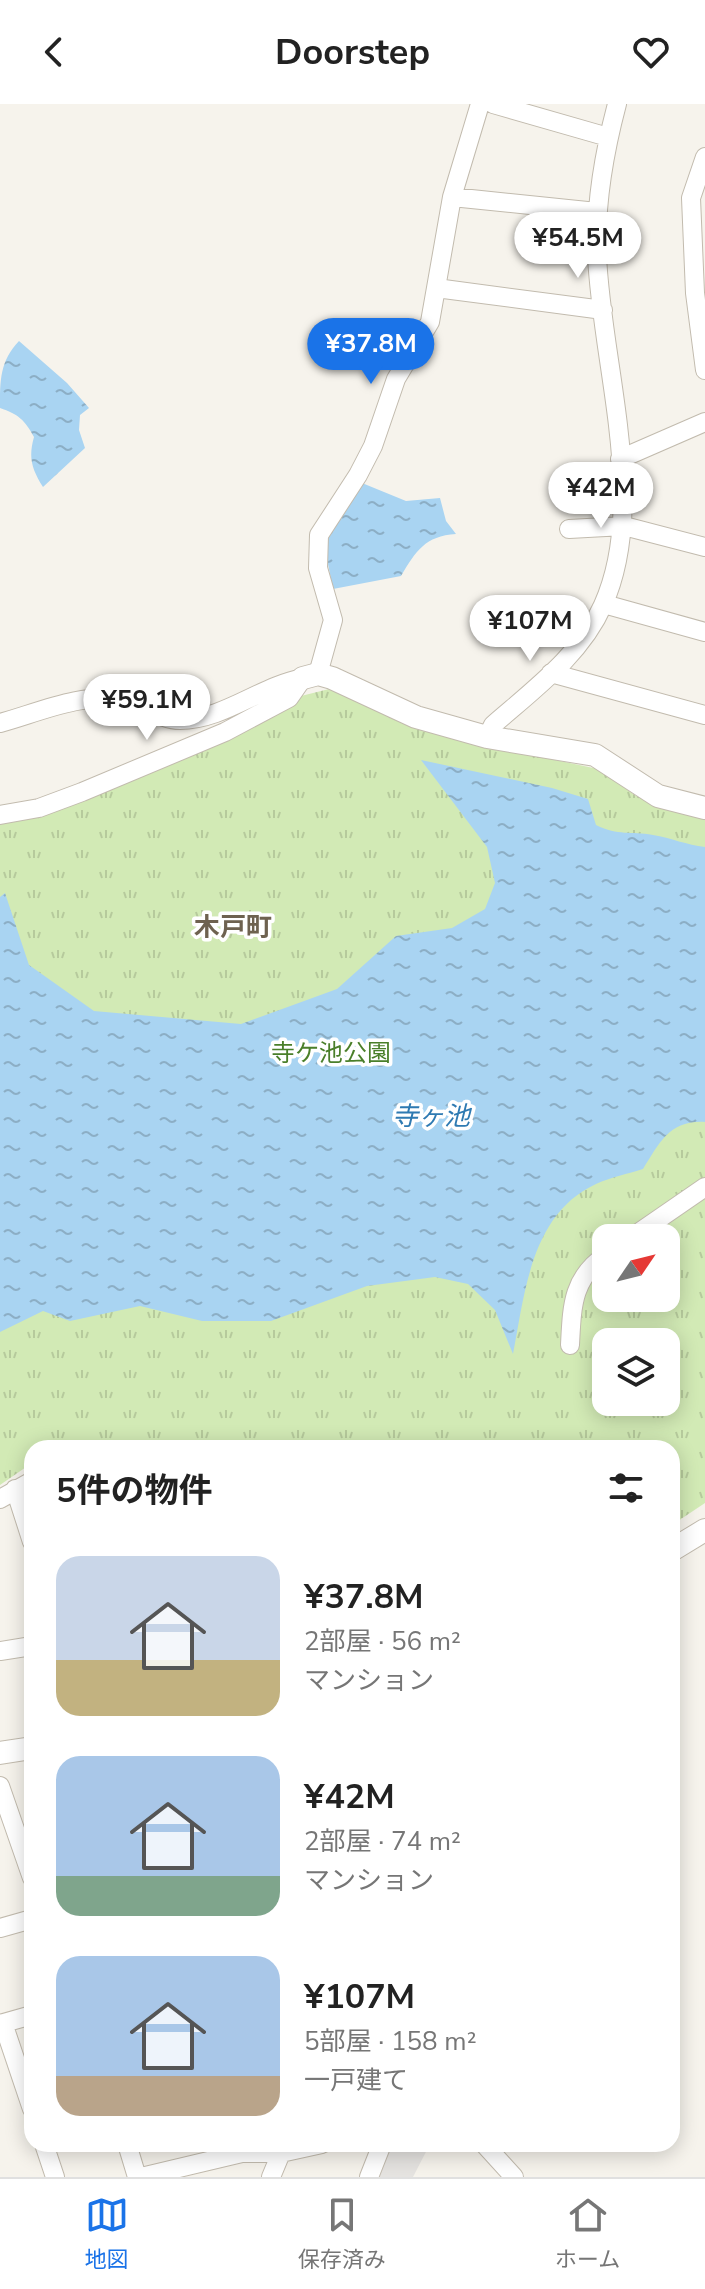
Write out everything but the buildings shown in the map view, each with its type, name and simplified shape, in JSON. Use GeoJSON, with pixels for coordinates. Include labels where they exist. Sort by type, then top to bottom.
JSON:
{"type":"FeatureCollection","features":[{"type":"Feature","properties":{"kind":"street"},"geometry":{"type":"LineString","coordinates":[[0,815],[39,808],[225,732],[289,698],[310,676],[333,620],[318,568],[319,535],[373,446],[396,379],[430,322],[452,197],[480,104]]}},
{"type":"Feature","properties":{"kind":"street"},"geometry":{"type":"LineString","coordinates":[[493,104],[608,137]]}},
{"type":"Feature","properties":{"kind":"street"},"geometry":{"type":"LineString","coordinates":[[487,737],[493,725],[582,641],[604,604],[624,526],[620,459],[603,310],[597,212],[608,137],[617,104]]}},
{"type":"Feature","properties":{"kind":"street"},"geometry":{"type":"LineString","coordinates":[[705,157],[691,198],[695,293],[705,370]]}},
{"type":"Feature","properties":{"kind":"street"},"geometry":{"type":"LineString","coordinates":[[452,197],[597,212]]}},
{"type":"Feature","properties":{"kind":"street"},"geometry":{"type":"LineString","coordinates":[[436,288],[603,310]]}},
{"type":"Feature","properties":{"kind":"street"},"geometry":{"type":"LineString","coordinates":[[620,459],[705,422]]}},
{"type":"Feature","properties":{"kind":"street"},"geometry":{"type":"LineString","coordinates":[[569,529],[624,526],[705,547]]}},
{"type":"Feature","properties":{"kind":"street"},"geometry":{"type":"LineString","coordinates":[[604,604],[705,632]]}},
{"type":"Feature","properties":{"kind":"street"},"geometry":{"type":"LineString","coordinates":[[551,673],[705,715]]}},
{"type":"Feature","properties":{"kind":"street"},"geometry":{"type":"LineString","coordinates":[[0,723],[96,698],[122,700],[178,720],[217,712],[283,682],[310,676],[416,717],[487,737],[595,755],[658,796],[705,808]]}},
{"type":"Feature","properties":{"kind":"street"},"geometry":{"type":"LineString","coordinates":[[651,1224],[705,1187]]}},
{"type":"Feature","properties":{"kind":"street"},"geometry":{"type":"LineString","coordinates":[[570,1345],[574,1289],[592,1265]]}},
{"type":"Feature","properties":{"kind":"street"},"geometry":{"type":"LineString","coordinates":[[16,1490],[24,1516]]}},
{"type":"Feature","properties":{"kind":"street"},"geometry":{"type":"LineString","coordinates":[[680,1545],[705,1530]]}},
{"type":"Feature","properties":{"kind":"street"},"geometry":{"type":"LineString","coordinates":[[0,1651],[24,1647]]}},
{"type":"Feature","properties":{"kind":"street"},"geometry":{"type":"LineString","coordinates":[[0,1753],[24,1749]]}},
{"type":"Feature","properties":{"kind":"street"},"geometry":{"type":"LineString","coordinates":[[0,1786],[24,1855]]}},
{"type":"Feature","properties":{"kind":"street"},"geometry":{"type":"LineString","coordinates":[[0,1928],[24,1921]]}},
{"type":"Feature","properties":{"kind":"street"},"geometry":{"type":"LineString","coordinates":[[24,2017],[2,2024],[24,2086]]}},
{"type":"Feature","properties":{"kind":"street"},"geometry":{"type":"LineString","coordinates":[[47,2152],[55,2177]]}},
{"type":"Feature","properties":{"kind":"street"},"geometry":{"type":"LineString","coordinates":[[130,2152],[139,2177],[242,2153],[286,2152]]}},
{"type":"Feature","properties":{"kind":"street"},"geometry":{"type":"LineString","coordinates":[[369,2177],[379,2152]]}},
{"type":"Feature","properties":{"kind":"street"},"geometry":{"type":"LineString","coordinates":[[491,2152],[514,2177]]}},
{"type":"Feature","properties":{"kind":"street"},"geometry":{"type":"LineString","coordinates":[[271,2177],[281,2153]]}},
{"type":"Feature","properties":{"kind":"green space","name":"寺ケ池公園"},"geometry":{"type":"Polygon","coordinates":[[[329,689],[373,702],[401,723],[442,736],[598,769],[636,796],[705,814],[705,1503],[680,1520],[680,1440],[24,1440],[24,1468],[0,1485],[0,823],[301,696],[329,689]]]}},
{"type":"Feature","properties":{"kind":"shaded area"},"geometry":{"type":"Polygon","coordinates":[[[382,2152],[426,2152],[413,2177],[372,2177],[382,2152]]]}},
{"type":"Feature","properties":{"kind":"water"},"geometry":{"type":"Polygon","coordinates":[[[19,341],[67,383],[89,408],[80,415],[79,430],[85,448],[43,487],[32,463],[34,437],[20,418],[0,408],[2,372],[8,356],[19,341]]]}},
{"type":"Feature","properties":{"kind":"water"},"geometry":{"type":"Polygon","coordinates":[[[362,483],[406,501],[440,498],[446,521],[456,534],[436,538],[422,546],[401,576],[333,589],[325,549],[332,528],[362,483]]]}},
{"type":"Feature","properties":{"kind":"water","name":"寺ヶ池"},"geometry":{"type":"Polygon","coordinates":[[[421,760],[552,788],[588,799],[596,825],[618,832],[653,835],[705,847],[705,1122],[693,1122],[674,1129],[643,1169],[596,1184],[574,1197],[557,1214],[544,1235],[527,1281],[513,1354],[495,1310],[468,1284],[435,1277],[367,1286],[271,1321],[202,1321],[140,1306],[70,1321],[43,1311],[0,1332],[0,897],[5,893],[29,965],[94,1011],[241,1024],[337,989],[396,936],[452,928],[485,909],[495,883],[487,847],[421,760]]]}},
{"type":"Feature","properties":{"kind":"district","name":"木戸町"},"geometry":{"type":"Point","coordinates":[233,927]}}]}
